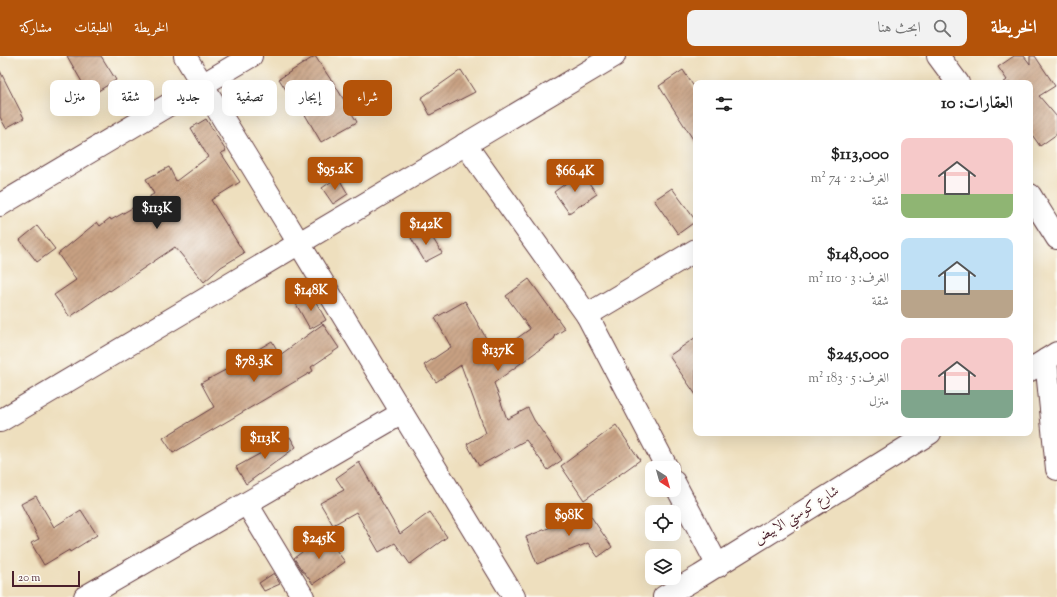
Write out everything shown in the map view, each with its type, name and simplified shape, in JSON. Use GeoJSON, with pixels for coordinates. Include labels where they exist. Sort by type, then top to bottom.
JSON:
{"type":"FeatureCollection","features":[{"type":"Feature","properties":{"kind":"main road"},"geometry":{"type":"LineString","coordinates":[[185,56],[200,80]]}},
{"type":"Feature","properties":{"kind":"main road"},"geometry":{"type":"LineString","coordinates":[[209,80],[251,56]]}},
{"type":"Feature","properties":{"kind":"main road"},"geometry":{"type":"LineString","coordinates":[[0,421],[614,56]]}},
{"type":"Feature","properties":{"kind":"main road"},"geometry":{"type":"LineString","coordinates":[[938,56],[956,80]]}},
{"type":"Feature","properties":{"kind":"main road"},"geometry":{"type":"LineString","coordinates":[[214,104],[514,597]]}},
{"type":"Feature","properties":{"kind":"main road"},"geometry":{"type":"LineString","coordinates":[[0,205],[162,108]]}},
{"type":"Feature","properties":{"kind":"main road"},"geometry":{"type":"LineString","coordinates":[[465,144],[587,315],[663,461]]}},
{"type":"Feature","properties":{"kind":"main road"},"geometry":{"type":"LineString","coordinates":[[1033,200],[1057,238]]}},
{"type":"Feature","properties":{"kind":"main road"},"geometry":{"type":"LineString","coordinates":[[587,315],[693,252]]}},
{"type":"Feature","properties":{"kind":"main road"},"geometry":{"type":"LineString","coordinates":[[1044,361],[1057,469]]}},
{"type":"Feature","properties":{"kind":"main road"},"geometry":{"type":"LineString","coordinates":[[91,595],[402,413]]}},
{"type":"Feature","properties":{"kind":"main road","name":"شارع كوستي الابيض"},"geometry":{"type":"LineString","coordinates":[[664,597],[718,566],[925,436]]}},
{"type":"Feature","properties":{"kind":"main road"},"geometry":{"type":"LineString","coordinates":[[681,495],[718,566]]}},
{"type":"Feature","properties":{"kind":"main road"},"geometry":{"type":"LineString","coordinates":[[247,504],[303,597]]}},
{"type":"Feature","properties":{"kind":"building"},"geometry":{"type":"Polygon","coordinates":[[[67,56],[101,56],[116,80],[108,80],[108,85],[100,90],[100,80],[81,80],[67,56]]]}},
{"type":"Feature","properties":{"kind":"building"},"geometry":{"type":"Polygon","coordinates":[[[315,56],[331,80],[285,80],[285,88],[279,79],[315,56]]]}},
{"type":"Feature","properties":{"kind":"building"},"geometry":{"type":"Polygon","coordinates":[[[1014,56],[1024,56],[1030,64],[1030,56],[1035,56],[1055,86],[1039,96],[1057,117],[1057,134],[1040,146],[1033,136],[1033,80],[1007,80],[998,67],[1014,56]]]}},
{"type":"Feature","properties":{"kind":"building"},"geometry":{"type":"Polygon","coordinates":[[[461,70],[475,92],[430,115],[421,98],[461,70]]]}},
{"type":"Feature","properties":{"kind":"building"},"geometry":{"type":"Polygon","coordinates":[[[683,70],[693,85],[693,139],[659,86],[683,70]]]}},
{"type":"Feature","properties":{"kind":"building"},"geometry":{"type":"Polygon","coordinates":[[[0,71],[24,118],[6,128],[0,117],[0,71]]]}},
{"type":"Feature","properties":{"kind":"building"},"geometry":{"type":"Polygon","coordinates":[[[335,85],[343,98],[343,116],[353,116],[357,122],[321,142],[306,116],[335,116],[335,85]]]}},
{"type":"Feature","properties":{"kind":"building"},"geometry":{"type":"Polygon","coordinates":[[[206,119],[226,151],[221,153],[240,182],[211,200],[244,253],[221,267],[204,282],[175,247],[70,317],[54,295],[76,280],[58,254],[97,222],[100,226],[110,218],[111,220],[150,198],[150,196],[154,194],[146,179],[169,167],[176,181],[208,157],[191,128],[206,119]]]}},
{"type":"Feature","properties":{"kind":"building"},"geometry":{"type":"Polygon","coordinates":[[[581,172],[597,194],[569,213],[554,192],[581,172]]]}},
{"type":"Feature","properties":{"kind":"building"},"geometry":{"type":"Polygon","coordinates":[[[338,177],[348,194],[333,204],[322,188],[338,177]]]}},
{"type":"Feature","properties":{"kind":"building"},"geometry":{"type":"Polygon","coordinates":[[[672,188],[693,217],[693,223],[678,234],[654,200],[672,188]]]}},
{"type":"Feature","properties":{"kind":"building"},"geometry":{"type":"Polygon","coordinates":[[[37,226],[55,249],[37,262],[20,240],[37,226]]]}},
{"type":"Feature","properties":{"kind":"building"},"geometry":{"type":"Polygon","coordinates":[[[427,229],[442,253],[425,262],[411,238],[427,229]]]}},
{"type":"Feature","properties":{"kind":"building"},"geometry":{"type":"Polygon","coordinates":[[[529,279],[565,329],[494,383],[507,419],[528,408],[534,420],[562,460],[548,470],[526,440],[479,466],[467,444],[486,433],[461,365],[436,382],[424,365],[451,347],[435,318],[465,301],[495,354],[530,329],[506,296],[529,279]]]}},
{"type":"Feature","properties":{"kind":"building"},"geometry":{"type":"Polygon","coordinates":[[[312,295],[326,320],[310,329],[296,304],[312,295]]]}},
{"type":"Feature","properties":{"kind":"building"},"geometry":{"type":"Polygon","coordinates":[[[323,324],[339,348],[311,367],[313,371],[173,453],[163,438],[214,407],[201,383],[248,358],[247,356],[272,341],[280,355],[323,324]]]}},
{"type":"Feature","properties":{"kind":"building"},"geometry":{"type":"Polygon","coordinates":[[[693,339],[693,391],[669,356],[693,339]]]}},
{"type":"Feature","properties":{"kind":"building"},"geometry":{"type":"Polygon","coordinates":[[[616,425],[640,460],[584,500],[561,466],[616,425]]]}},
{"type":"Feature","properties":{"kind":"building"},"geometry":{"type":"Polygon","coordinates":[[[290,437],[296,447],[246,484],[236,467],[290,437]]]}},
{"type":"Feature","properties":{"kind":"building"},"geometry":{"type":"Polygon","coordinates":[[[359,462],[400,534],[430,512],[447,537],[410,564],[395,543],[379,552],[356,512],[333,525],[320,503],[344,490],[336,478],[359,462]]]}},
{"type":"Feature","properties":{"kind":"building"},"geometry":{"type":"Polygon","coordinates":[[[36,496],[54,527],[81,510],[97,535],[70,552],[69,550],[44,565],[31,543],[39,539],[21,504],[36,496]]]}},
{"type":"Feature","properties":{"kind":"building"},"geometry":{"type":"Polygon","coordinates":[[[583,505],[612,547],[598,557],[588,543],[537,564],[526,537],[571,519],[568,515],[583,505]]]}},
{"type":"Feature","properties":{"kind":"building"},"geometry":{"type":"Polygon","coordinates":[[[325,535],[345,562],[313,584],[294,558],[325,535]]]}},
{"type":"Feature","properties":{"kind":"building"},"geometry":{"type":"Polygon","coordinates":[[[274,573],[280,584],[264,591],[259,583],[274,573]]]}}]}
